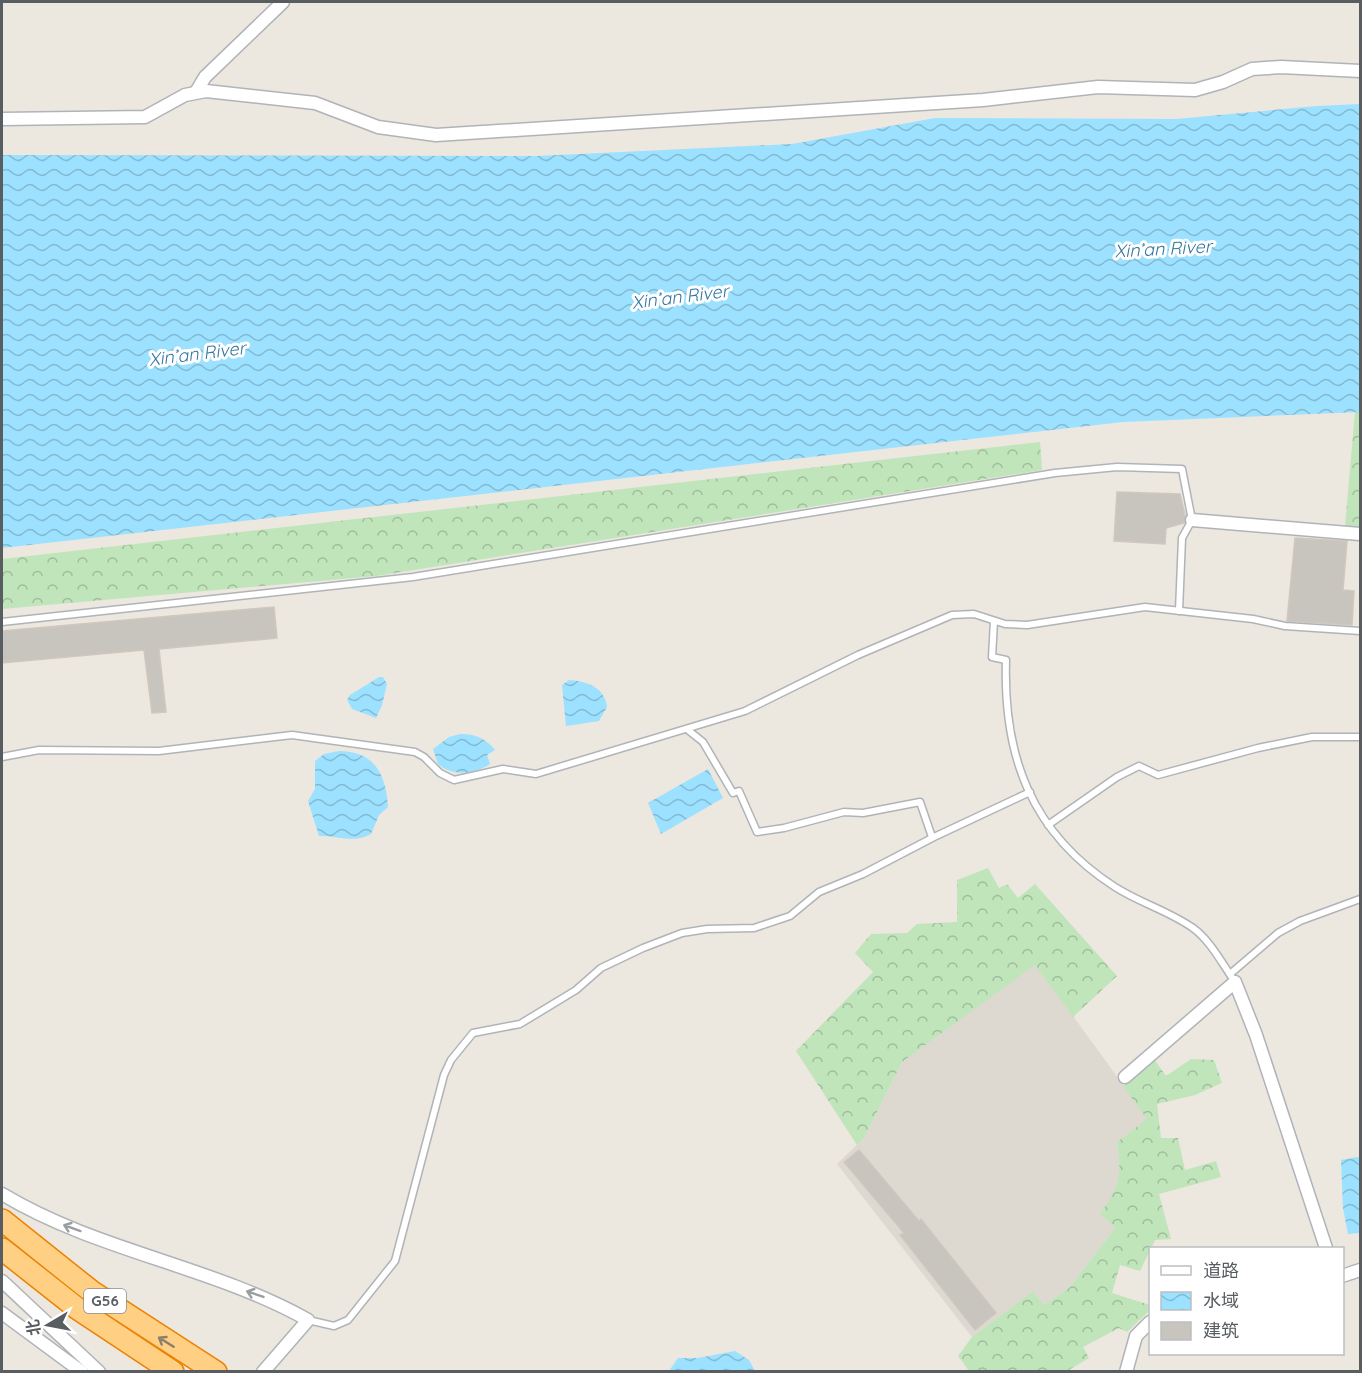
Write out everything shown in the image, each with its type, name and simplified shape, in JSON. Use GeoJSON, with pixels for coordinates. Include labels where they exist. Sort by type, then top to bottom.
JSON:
{"type":"FeatureCollection","features":[{"type":"Feature","properties":{"kind":"highway","name":"G56"},"geometry":{"type":"LineString","coordinates":[[2,1220],[91,1292],[216,1371]]}},
{"type":"Feature","properties":{"kind":"highway","name":"G56"},"geometry":{"type":"LineString","coordinates":[[2,1250],[78,1309],[173,1371]]}},
{"type":"Feature","properties":{"kind":"street"},"geometry":{"type":"LineString","coordinates":[[196,92],[206,77],[282,2]]}},
{"type":"Feature","properties":{"kind":"street"},"geometry":{"type":"LineString","coordinates":[[2,119],[145,117],[185,94],[196,92],[315,104],[378,127],[436,135],[983,100],[1098,87],[1195,90],[1222,82],[1252,69],[1360,71]]}},
{"type":"Feature","properties":{"kind":"street"},"geometry":{"type":"LineString","coordinates":[[1192,520],[1360,534]]}},
{"type":"Feature","properties":{"kind":"street"},"geometry":{"type":"LineString","coordinates":[[1125,1077],[1232,978],[1256,1035],[1326,1247]]}},
{"type":"Feature","properties":{"kind":"street"},"geometry":{"type":"LineString","coordinates":[[2,1194],[54,1221],[271,1299],[308,1320],[263,1371]]}},
{"type":"Feature","properties":{"kind":"street"},"geometry":{"type":"LineString","coordinates":[[1344,1275],[1360,1270]]}},
{"type":"Feature","properties":{"kind":"street"},"geometry":{"type":"LineString","coordinates":[[2,1281],[99,1371]]}},
{"type":"Feature","properties":{"kind":"street"},"geometry":{"type":"LineString","coordinates":[[2,1313],[82,1371]]}},
{"type":"Feature","properties":{"kind":"street"},"geometry":{"type":"LineString","coordinates":[[1126,1371],[1136,1336],[1149,1323]]}},
{"type":"Feature","properties":{"kind":"lane"},"geometry":{"type":"LineString","coordinates":[[2,622],[413,577],[1055,473],[1117,467],[1182,469],[1192,520],[1182,538],[1179,611]]}},
{"type":"Feature","properties":{"kind":"lane"},"geometry":{"type":"LineString","coordinates":[[2,757],[39,750],[159,751],[292,735],[415,752],[424,757],[440,773],[460,781],[503,769],[536,774],[745,711],[858,655],[951,615],[974,614],[994,621],[1027,624],[1145,608],[1253,619],[1285,626],[1360,631]]}},
{"type":"Feature","properties":{"kind":"lane"},"geometry":{"type":"LineString","coordinates":[[994,621],[992,657],[1005,660],[1004,703],[1017,767],[1048,825],[1078,858],[1113,886],[1194,928],[1232,978],[1286,929],[1300,921],[1360,899]]}},
{"type":"Feature","properties":{"kind":"lane"},"geometry":{"type":"LineString","coordinates":[[688,730],[704,742],[733,793],[739,791],[757,832],[784,828],[844,812],[863,813],[920,802],[933,837]]}},
{"type":"Feature","properties":{"kind":"lane"},"geometry":{"type":"LineString","coordinates":[[1048,825],[1118,777],[1139,766],[1158,776],[1258,748],[1312,737],[1360,737]]}},
{"type":"Feature","properties":{"kind":"lane"},"geometry":{"type":"LineString","coordinates":[[308,1320],[334,1326],[348,1320],[360,1304],[377,1288],[395,1261],[444,1075],[451,1060],[473,1033],[520,1024],[576,990],[601,968],[682,933],[707,929],[753,928],[781,920],[790,916],[819,892],[863,874],[933,837],[1030,792]]}},
{"type":"Feature","properties":{"kind":"shaded area"},"geometry":{"type":"Polygon","coordinates":[[[1035,964],[1148,1119],[1117,1142],[1121,1170],[1115,1193],[1100,1214],[1115,1228],[1070,1287],[1044,1305],[1033,1291],[972,1337],[837,1164],[864,1138],[902,1062],[1035,964]]]}},
{"type":"Feature","properties":{"kind":"green space"},"geometry":{"type":"Polygon","coordinates":[[[1355,412],[1360,412],[1360,528],[1345,527],[1355,412]]]}},
{"type":"Feature","properties":{"kind":"green space"},"geometry":{"type":"Polygon","coordinates":[[[1040,442],[1042,470],[376,576],[2,609],[2,559],[1040,442]]]}},
{"type":"Feature","properties":{"kind":"green space"},"geometry":{"type":"Polygon","coordinates":[[[988,868],[999,888],[1007,884],[1018,898],[1035,884],[1117,976],[1073,1017],[1035,965],[902,1062],[864,1138],[857,1145],[796,1051],[873,972],[855,953],[871,934],[907,933],[917,924],[957,922],[957,880],[988,868]]]}},
{"type":"Feature","properties":{"kind":"green space"},"geometry":{"type":"Polygon","coordinates":[[[1154,1059],[1166,1076],[1191,1059],[1214,1060],[1222,1083],[1195,1095],[1157,1104],[1161,1138],[1178,1138],[1185,1170],[1216,1161],[1221,1177],[1159,1194],[1171,1239],[1155,1240],[1152,1247],[1149,1247],[1149,1252],[1140,1271],[1120,1265],[1112,1293],[1149,1305],[1148,1312],[1127,1332],[1119,1328],[1083,1347],[1089,1358],[1067,1371],[969,1371],[958,1356],[972,1337],[1033,1291],[1044,1305],[1070,1287],[1115,1228],[1100,1214],[1112,1196],[1118,1180],[1117,1142],[1147,1119],[1123,1086],[1154,1059]]]}},
{"type":"Feature","properties":{"kind":"water","name":"Xin’an River"},"geometry":{"type":"Polygon","coordinates":[[[1360,104],[1360,412],[1123,422],[2,548],[2,155],[537,156],[792,144],[935,118],[1176,119],[1360,104]]]}},
{"type":"Feature","properties":{"kind":"water"},"geometry":{"type":"Polygon","coordinates":[[[379,677],[383,677],[387,684],[376,718],[352,709],[347,700],[350,695],[379,677]]]}},
{"type":"Feature","properties":{"kind":"water"},"geometry":{"type":"Polygon","coordinates":[[[569,680],[588,684],[603,695],[607,707],[599,721],[566,726],[562,685],[569,680]]]}},
{"type":"Feature","properties":{"kind":"water"},"geometry":{"type":"Polygon","coordinates":[[[460,734],[480,738],[495,750],[487,755],[490,764],[464,773],[450,771],[438,764],[433,749],[449,737],[460,734]]]}},
{"type":"Feature","properties":{"kind":"water"},"geometry":{"type":"Polygon","coordinates":[[[339,751],[362,755],[370,760],[385,785],[388,807],[379,815],[371,834],[365,837],[352,839],[319,836],[308,801],[315,789],[315,761],[324,754],[339,751]]]}},
{"type":"Feature","properties":{"kind":"water"},"geometry":{"type":"Polygon","coordinates":[[[708,769],[723,798],[661,834],[648,803],[708,769]]]}},
{"type":"Feature","properties":{"kind":"water"},"geometry":{"type":"Polygon","coordinates":[[[1360,1158],[1360,1233],[1348,1234],[1343,1208],[1341,1160],[1360,1158]]]}},
{"type":"Feature","properties":{"kind":"water"},"geometry":{"type":"Polygon","coordinates":[[[735,1351],[749,1360],[755,1371],[669,1371],[678,1358],[698,1358],[735,1351]]]}},
{"type":"Feature","properties":{"kind":"building"},"geometry":{"type":"Polygon","coordinates":[[[1117,492],[1180,494],[1185,515],[1184,523],[1166,528],[1165,544],[1114,541],[1117,492]]]}},
{"type":"Feature","properties":{"kind":"building"},"geometry":{"type":"Polygon","coordinates":[[[1295,538],[1347,541],[1343,590],[1354,591],[1352,625],[1287,621],[1295,538]]]}},
{"type":"Feature","properties":{"kind":"building"},"geometry":{"type":"Polygon","coordinates":[[[274,607],[277,638],[159,649],[166,712],[152,713],[144,650],[2,663],[2,631],[274,607]]]}},
{"type":"Feature","properties":{"kind":"building"},"geometry":{"type":"Polygon","coordinates":[[[859,1150],[919,1221],[921,1219],[996,1313],[975,1330],[900,1235],[904,1233],[844,1162],[859,1150]]]}}]}
